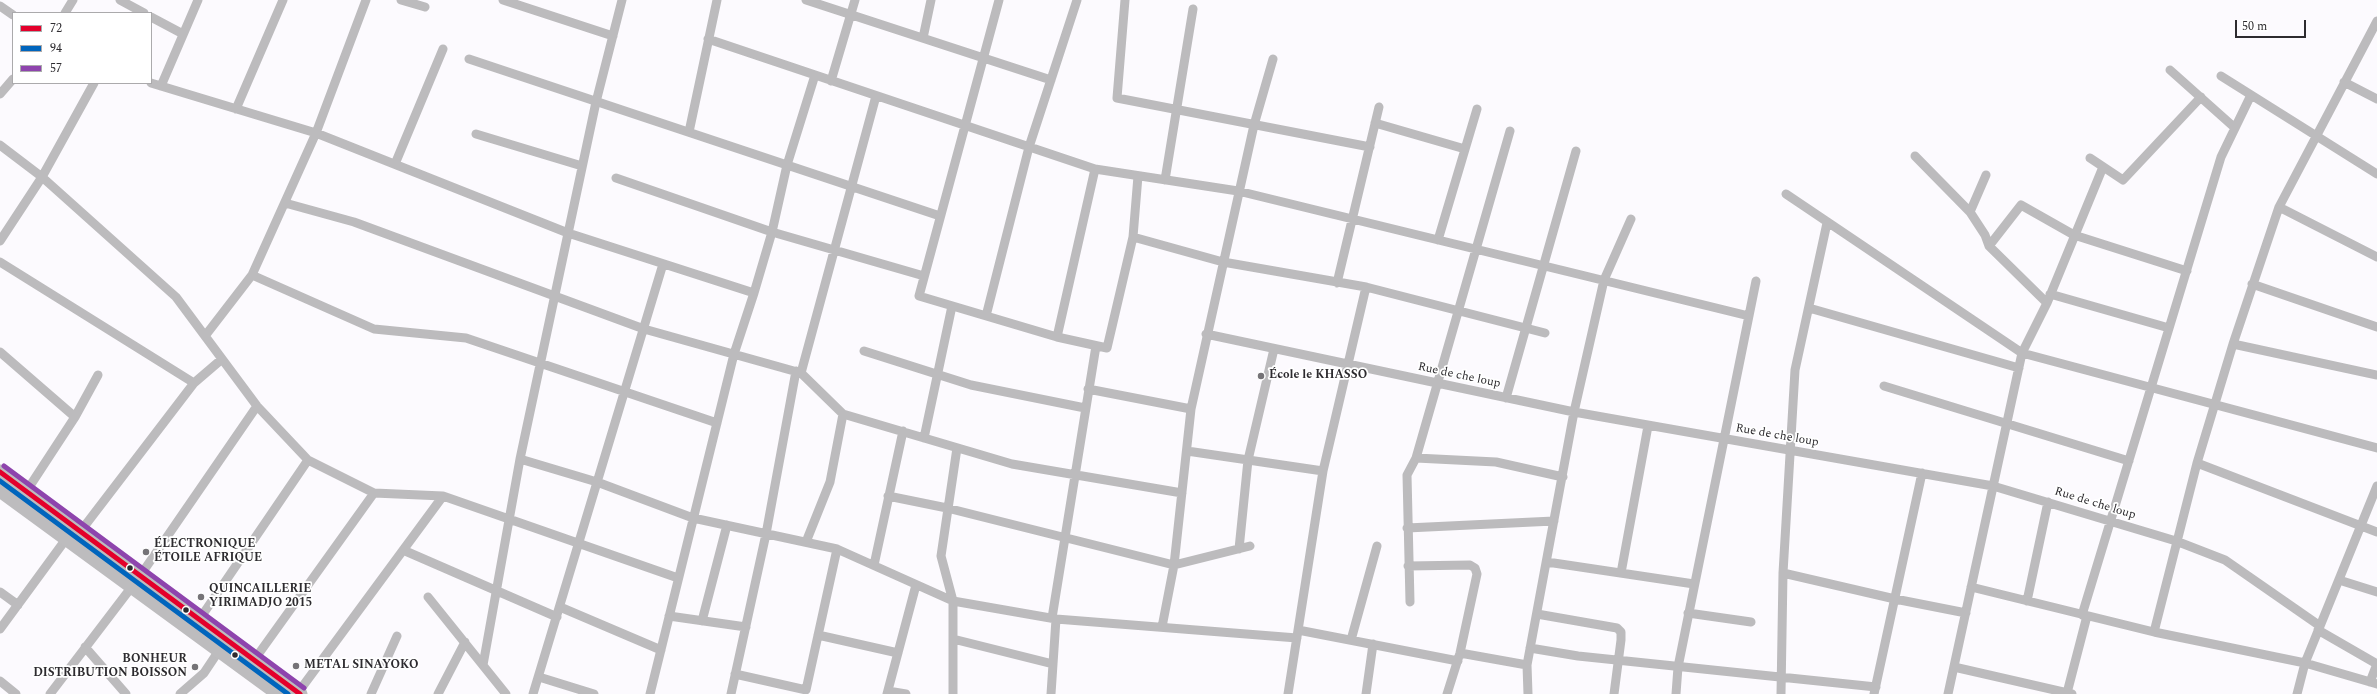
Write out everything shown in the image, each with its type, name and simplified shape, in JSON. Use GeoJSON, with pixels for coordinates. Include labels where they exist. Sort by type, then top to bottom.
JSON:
{"type":"FeatureCollection","features":[{"type":"Feature","properties":{"kind":"highway"},"geometry":{"type":"LineString","coordinates":[[0,472],[22,497],[74,533],[136,582],[223,645],[250,666],[279,694]]}},
{"type":"Feature","properties":{"kind":"highway"},"geometry":{"type":"LineString","coordinates":[[0,490],[22,497]]}},
{"type":"Feature","properties":{"kind":"highway"},"geometry":{"type":"LineString","coordinates":[[136,582],[199,620],[223,645]]}},
{"type":"Feature","properties":{"kind":"highway"},"geometry":{"type":"LineString","coordinates":[[250,666],[299,694]]}},
{"type":"Feature","properties":{"kind":"street"},"geometry":{"type":"LineString","coordinates":[[66,12],[73,0]]}},
{"type":"Feature","properties":{"kind":"street"},"geometry":{"type":"LineString","coordinates":[[120,0],[142,12]]}},
{"type":"Feature","properties":{"kind":"street"},"geometry":{"type":"LineString","coordinates":[[161,86],[198,0]]}},
{"type":"Feature","properties":{"kind":"street"},"geometry":{"type":"LineString","coordinates":[[236,109],[283,0]]}},
{"type":"Feature","properties":{"kind":"street"},"geometry":{"type":"LineString","coordinates":[[205,336],[252,275],[316,133],[366,0]]}},
{"type":"Feature","properties":{"kind":"street"},"geometry":{"type":"LineString","coordinates":[[401,0],[425,7]]}},
{"type":"Feature","properties":{"kind":"street"},"geometry":{"type":"LineString","coordinates":[[504,0],[613,36]]}},
{"type":"Feature","properties":{"kind":"street"},"geometry":{"type":"LineString","coordinates":[[482,665],[497,592],[508,519],[554,296],[596,102],[622,0]]}},
{"type":"Feature","properties":{"kind":"street"},"geometry":{"type":"LineString","coordinates":[[689,132],[717,0]]}},
{"type":"Feature","properties":{"kind":"street"},"geometry":{"type":"LineString","coordinates":[[806,0],[1051,80]]}},
{"type":"Feature","properties":{"kind":"street"},"geometry":{"type":"LineString","coordinates":[[831,81],[855,0]]}},
{"type":"Feature","properties":{"kind":"street"},"geometry":{"type":"LineString","coordinates":[[923,38],[931,0]]}},
{"type":"Feature","properties":{"kind":"street"},"geometry":{"type":"LineString","coordinates":[[999,0],[919,296],[1057,336],[1107,348],[1133,237],[1138,176]]}},
{"type":"Feature","properties":{"kind":"street"},"geometry":{"type":"LineString","coordinates":[[986,316],[1029,147],[1076,0]]}},
{"type":"Feature","properties":{"kind":"street"},"geometry":{"type":"LineString","coordinates":[[1125,0],[1117,98],[1370,147]]}},
{"type":"Feature","properties":{"kind":"street"},"geometry":{"type":"LineString","coordinates":[[0,6],[12,14]]}},
{"type":"Feature","properties":{"kind":"street"},"geometry":{"type":"LineString","coordinates":[[1165,180],[1193,10]]}},
{"type":"Feature","properties":{"kind":"street"},"geometry":{"type":"LineString","coordinates":[[152,18],[183,34]]}},
{"type":"Feature","properties":{"kind":"street"},"geometry":{"type":"LineString","coordinates":[[2154,632],[2197,463],[2216,406],[2233,344],[2278,207],[2377,20]]}},
{"type":"Feature","properties":{"kind":"street"},"geometry":{"type":"LineString","coordinates":[[708,39],[1095,169],[1238,190],[1749,316]]}},
{"type":"Feature","properties":{"kind":"street"},"geometry":{"type":"LineString","coordinates":[[395,164],[442,49]]}},
{"type":"Feature","properties":{"kind":"street"},"geometry":{"type":"LineString","coordinates":[[469,59],[940,216]]}},
{"type":"Feature","properties":{"kind":"street"},"geometry":{"type":"LineString","coordinates":[[1162,627],[1174,565],[1191,409],[1238,190],[1254,125],[1273,59]]}},
{"type":"Feature","properties":{"kind":"street"},"geometry":{"type":"LineString","coordinates":[[2170,70],[2235,128]]}},
{"type":"Feature","properties":{"kind":"street"},"geometry":{"type":"LineString","coordinates":[[650,694],[734,354],[772,232],[786,165],[815,75]]}},
{"type":"Feature","properties":{"kind":"street"},"geometry":{"type":"LineString","coordinates":[[2221,76],[2377,174]]}},
{"type":"Feature","properties":{"kind":"street"},"geometry":{"type":"LineString","coordinates":[[0,94],[12,80]]}},
{"type":"Feature","properties":{"kind":"street"},"geometry":{"type":"LineString","coordinates":[[2344,82],[2377,99]]}},
{"type":"Feature","properties":{"kind":"street"},"geometry":{"type":"LineString","coordinates":[[152,83],[316,133],[568,233],[754,293]]}},
{"type":"Feature","properties":{"kind":"street"},"geometry":{"type":"LineString","coordinates":[[0,241],[42,177],[93,84]]}},
{"type":"Feature","properties":{"kind":"street"},"geometry":{"type":"LineString","coordinates":[[1954,668],[2070,693],[2084,615],[2110,521],[2150,388],[2221,157],[2251,95]]}},
{"type":"Feature","properties":{"kind":"street"},"geometry":{"type":"LineString","coordinates":[[731,694],[766,534],[798,372],[835,250],[876,96]]}},
{"type":"Feature","properties":{"kind":"street"},"geometry":{"type":"LineString","coordinates":[[2090,158],[2123,180],[2201,97]]}},
{"type":"Feature","properties":{"kind":"street"},"geometry":{"type":"LineString","coordinates":[[1337,283],[1379,107]]}},
{"type":"Feature","properties":{"kind":"street"},"geometry":{"type":"LineString","coordinates":[[1438,240],[1477,109]]}},
{"type":"Feature","properties":{"kind":"street"},"geometry":{"type":"LineString","coordinates":[[1375,123],[1465,149]]}},
{"type":"Feature","properties":{"kind":"street"},"geometry":{"type":"LineString","coordinates":[[1410,602],[1407,528],[1407,475],[1416,458],[1510,131]]}},
{"type":"Feature","properties":{"kind":"street"},"geometry":{"type":"LineString","coordinates":[[476,134],[582,166]]}},
{"type":"Feature","properties":{"kind":"street"},"geometry":{"type":"LineString","coordinates":[[0,145],[42,177],[176,297],[257,406],[308,460],[374,494],[443,496],[678,578]]}},
{"type":"Feature","properties":{"kind":"street"},"geometry":{"type":"LineString","coordinates":[[1506,398],[1542,265],[1576,151]]}},
{"type":"Feature","properties":{"kind":"street"},"geometry":{"type":"LineString","coordinates":[[1915,156],[1970,212],[1985,235],[1989,246],[2048,299],[2169,328]]}},
{"type":"Feature","properties":{"kind":"street"},"geometry":{"type":"LineString","coordinates":[[1948,694],[2022,353],[2048,299],[2102,167]]}},
{"type":"Feature","properties":{"kind":"street"},"geometry":{"type":"LineString","coordinates":[[1057,336],[1095,169]]}},
{"type":"Feature","properties":{"kind":"street"},"geometry":{"type":"LineString","coordinates":[[1970,212],[1986,175]]}},
{"type":"Feature","properties":{"kind":"street"},"geometry":{"type":"LineString","coordinates":[[616,178],[772,232],[924,276]]}},
{"type":"Feature","properties":{"kind":"street"},"geometry":{"type":"LineString","coordinates":[[1786,194],[2022,353],[2377,448]]}},
{"type":"Feature","properties":{"kind":"street"},"geometry":{"type":"LineString","coordinates":[[285,203],[354,222],[644,329],[798,372],[843,414],[1012,464],[1182,493]]}},
{"type":"Feature","properties":{"kind":"street"},"geometry":{"type":"LineString","coordinates":[[1989,246],[2021,205],[2074,235],[2186,271]]}},
{"type":"Feature","properties":{"kind":"street"},"geometry":{"type":"LineString","coordinates":[[2278,207],[2377,257]]}},
{"type":"Feature","properties":{"kind":"street"},"geometry":{"type":"LineString","coordinates":[[1528,694],[1527,665],[1574,412],[1604,280],[1631,219]]}},
{"type":"Feature","properties":{"kind":"street"},"geometry":{"type":"LineString","coordinates":[[1781,694],[1780,678],[1783,573],[1795,370],[1827,222]]}},
{"type":"Feature","properties":{"kind":"street"},"geometry":{"type":"LineString","coordinates":[[1133,237],[1223,262],[1366,287],[1545,333]]}},
{"type":"Feature","properties":{"kind":"street"},"geometry":{"type":"LineString","coordinates":[[0,262],[194,383]]}},
{"type":"Feature","properties":{"kind":"street"},"geometry":{"type":"LineString","coordinates":[[533,694],[663,264]]}},
{"type":"Feature","properties":{"kind":"street"},"geometry":{"type":"LineString","coordinates":[[252,275],[374,329],[466,338],[717,423]]}},
{"type":"Feature","properties":{"kind":"street"},"geometry":{"type":"LineString","coordinates":[[1676,694],[1678,667],[1688,613],[1756,282]]}},
{"type":"Feature","properties":{"kind":"street"},"geometry":{"type":"LineString","coordinates":[[2252,284],[2377,327]]}},
{"type":"Feature","properties":{"kind":"street"},"geometry":{"type":"LineString","coordinates":[[1288,694],[1324,471],[1347,364],[1366,287]]}},
{"type":"Feature","properties":{"kind":"street"},"geometry":{"type":"LineString","coordinates":[[924,438],[952,306]]}},
{"type":"Feature","properties":{"kind":"street"},"geometry":{"type":"LineString","coordinates":[[1809,308],[2019,368]]}},
{"type":"Feature","properties":{"kind":"street","name":"Rue de che loup"},"geometry":{"type":"LineString","coordinates":[[1206,334],[1574,412],[1993,486],[2176,541],[2225,560],[2319,628],[2377,664]]}},
{"type":"Feature","properties":{"kind":"street"},"geometry":{"type":"LineString","coordinates":[[2233,344],[2377,375]]}},
{"type":"Feature","properties":{"kind":"street"},"geometry":{"type":"LineString","coordinates":[[1051,694],[1054,618],[1063,538],[1096,346]]}},
{"type":"Feature","properties":{"kind":"street"},"geometry":{"type":"LineString","coordinates":[[1239,548],[1248,460],[1274,349]]}},
{"type":"Feature","properties":{"kind":"street"},"geometry":{"type":"LineString","coordinates":[[864,351],[971,385],[1085,408]]}},
{"type":"Feature","properties":{"kind":"street"},"geometry":{"type":"LineString","coordinates":[[0,352],[75,417]]}},
{"type":"Feature","properties":{"kind":"street"},"geometry":{"type":"LineString","coordinates":[[0,629],[74,533],[194,383],[222,359]]}},
{"type":"Feature","properties":{"kind":"street"},"geometry":{"type":"LineString","coordinates":[[22,497],[75,417],[98,375]]}},
{"type":"Feature","properties":{"kind":"street"},"geometry":{"type":"LineString","coordinates":[[1884,386],[2129,461]]}},
{"type":"Feature","properties":{"kind":"street"},"geometry":{"type":"LineString","coordinates":[[1088,389],[1191,409]]}},
{"type":"Feature","properties":{"kind":"street"},"geometry":{"type":"LineString","coordinates":[[50,694],[136,582],[257,406]]}},
{"type":"Feature","properties":{"kind":"street"},"geometry":{"type":"LineString","coordinates":[[806,542],[830,482],[843,414]]}},
{"type":"Feature","properties":{"kind":"street"},"geometry":{"type":"LineString","coordinates":[[1622,573],[1648,426]]}},
{"type":"Feature","properties":{"kind":"street"},"geometry":{"type":"LineString","coordinates":[[874,565],[903,432]]}},
{"type":"Feature","properties":{"kind":"street"},"geometry":{"type":"LineString","coordinates":[[953,694],[953,602],[941,556],[956,448]]}},
{"type":"Feature","properties":{"kind":"street"},"geometry":{"type":"LineString","coordinates":[[1187,451],[1324,471]]}},
{"type":"Feature","properties":{"kind":"street"},"geometry":{"type":"LineString","coordinates":[[1416,458],[1496,462],[1563,477]]}},
{"type":"Feature","properties":{"kind":"street"},"geometry":{"type":"LineString","coordinates":[[520,459],[598,482],[693,518],[837,549],[953,602],[1054,618],[1162,627],[1297,634],[1351,640],[1459,657],[1527,665]]}},
{"type":"Feature","properties":{"kind":"street"},"geometry":{"type":"LineString","coordinates":[[199,620],[308,460]]}},
{"type":"Feature","properties":{"kind":"street"},"geometry":{"type":"LineString","coordinates":[[2197,463],[2377,532]]}},
{"type":"Feature","properties":{"kind":"street"},"geometry":{"type":"LineString","coordinates":[[1530,648],[1618,660],[1875,690],[1922,473]]}},
{"type":"Feature","properties":{"kind":"street"},"geometry":{"type":"LineString","coordinates":[[2297,694],[2305,663],[2377,486]]}},
{"type":"Feature","properties":{"kind":"street"},"geometry":{"type":"LineString","coordinates":[[250,666],[374,494]]}},
{"type":"Feature","properties":{"kind":"street"},"geometry":{"type":"LineString","coordinates":[[299,694],[443,496]]}},
{"type":"Feature","properties":{"kind":"street"},"geometry":{"type":"LineString","coordinates":[[888,496],[947,508],[1174,565],[1250,546]]}},
{"type":"Feature","properties":{"kind":"street"},"geometry":{"type":"LineString","coordinates":[[2027,601],[2048,502]]}},
{"type":"Feature","properties":{"kind":"street"},"geometry":{"type":"LineString","coordinates":[[1407,528],[1554,521]]}},
{"type":"Feature","properties":{"kind":"street"},"geometry":{"type":"LineString","coordinates":[[702,621],[727,525]]}},
{"type":"Feature","properties":{"kind":"street"},"geometry":{"type":"LineString","coordinates":[[1351,640],[1377,546]]}},
{"type":"Feature","properties":{"kind":"street"},"geometry":{"type":"LineString","coordinates":[[735,674],[806,690],[837,549]]}},
{"type":"Feature","properties":{"kind":"street"},"geometry":{"type":"LineString","coordinates":[[403,550],[557,617]]}},
{"type":"Feature","properties":{"kind":"street"},"geometry":{"type":"LineString","coordinates":[[1547,562],[1694,584]]}},
{"type":"Feature","properties":{"kind":"street"},"geometry":{"type":"LineString","coordinates":[[1408,566],[1470,565],[1475,568],[1477,574],[1459,657],[1447,694]]}},
{"type":"Feature","properties":{"kind":"street"},"geometry":{"type":"LineString","coordinates":[[1783,573],[1895,599],[1966,613]]}},
{"type":"Feature","properties":{"kind":"street"},"geometry":{"type":"LineString","coordinates":[[2339,580],[2377,592]]}},
{"type":"Feature","properties":{"kind":"street"},"geometry":{"type":"LineString","coordinates":[[906,694],[887,692],[916,585]]}},
{"type":"Feature","properties":{"kind":"street"},"geometry":{"type":"LineString","coordinates":[[1971,587],[2154,632],[2305,663],[2374,683],[2377,664]]}},
{"type":"Feature","properties":{"kind":"street"},"geometry":{"type":"LineString","coordinates":[[0,592],[18,605]]}},
{"type":"Feature","properties":{"kind":"street"},"geometry":{"type":"LineString","coordinates":[[428,597],[506,694]]}},
{"type":"Feature","properties":{"kind":"street"},"geometry":{"type":"LineString","coordinates":[[560,607],[661,650]]}},
{"type":"Feature","properties":{"kind":"street"},"geometry":{"type":"LineString","coordinates":[[1688,613],[1751,622]]}},
{"type":"Feature","properties":{"kind":"street"},"geometry":{"type":"LineString","coordinates":[[1537,614],[1617,628],[1621,632],[1614,694]]}},
{"type":"Feature","properties":{"kind":"street"},"geometry":{"type":"LineString","coordinates":[[669,616],[746,627]]}},
{"type":"Feature","properties":{"kind":"street"},"geometry":{"type":"LineString","coordinates":[[818,635],[898,653]]}},
{"type":"Feature","properties":{"kind":"street"},"geometry":{"type":"LineString","coordinates":[[371,694],[397,636]]}},
{"type":"Feature","properties":{"kind":"street"},"geometry":{"type":"LineString","coordinates":[[953,639],[1053,664]]}},
{"type":"Feature","properties":{"kind":"street"},"geometry":{"type":"LineString","coordinates":[[438,694],[465,642]]}},
{"type":"Feature","properties":{"kind":"street"},"geometry":{"type":"LineString","coordinates":[[1366,694],[1373,644]]}},
{"type":"Feature","properties":{"kind":"street"},"geometry":{"type":"LineString","coordinates":[[180,694],[204,673],[223,645]]}},
{"type":"Feature","properties":{"kind":"street"},"geometry":{"type":"LineString","coordinates":[[86,647],[126,694]]}},
{"type":"Feature","properties":{"kind":"street"},"geometry":{"type":"LineString","coordinates":[[539,677],[594,694]]}},
{"type":"Feature","properties":{"kind":"street"},"geometry":{"type":"LineString","coordinates":[[0,681],[16,694]]}},
{"type":"Feature","properties":{"kind":"transit line","name":"57"},"geometry":{"type":"LineString","coordinates":[[4,466],[304,688]]}},
{"type":"Feature","properties":{"kind":"transit line","name":"72"},"geometry":{"type":"LineString","coordinates":[[0,472],[300,694]]}},
{"type":"Feature","properties":{"kind":"transit line","name":"94"},"geometry":{"type":"LineString","coordinates":[[0,481],[288,694]]}},
{"type":"Feature","properties":{"kind":"place","name":"École le KHASSO"},"geometry":{"type":"Point","coordinates":[1261,376]}},
{"type":"Feature","properties":{"kind":"place","name":"ÉLECTRONIQUE ÉTOILE AFRIQUE"},"geometry":{"type":"Point","coordinates":[146,552]}},
{"type":"Feature","properties":{"kind":"place","name":"QUINCAILLERIE YIRIMADJO 2015"},"geometry":{"type":"Point","coordinates":[201,597]}},
{"type":"Feature","properties":{"kind":"place","name":"METAL SINAYOKO"},"geometry":{"type":"Point","coordinates":[296,666]}},
{"type":"Feature","properties":{"kind":"place","name":"BONHEUR DISTRIBUTION BOISSON"},"geometry":{"type":"Point","coordinates":[195,667]}}]}
